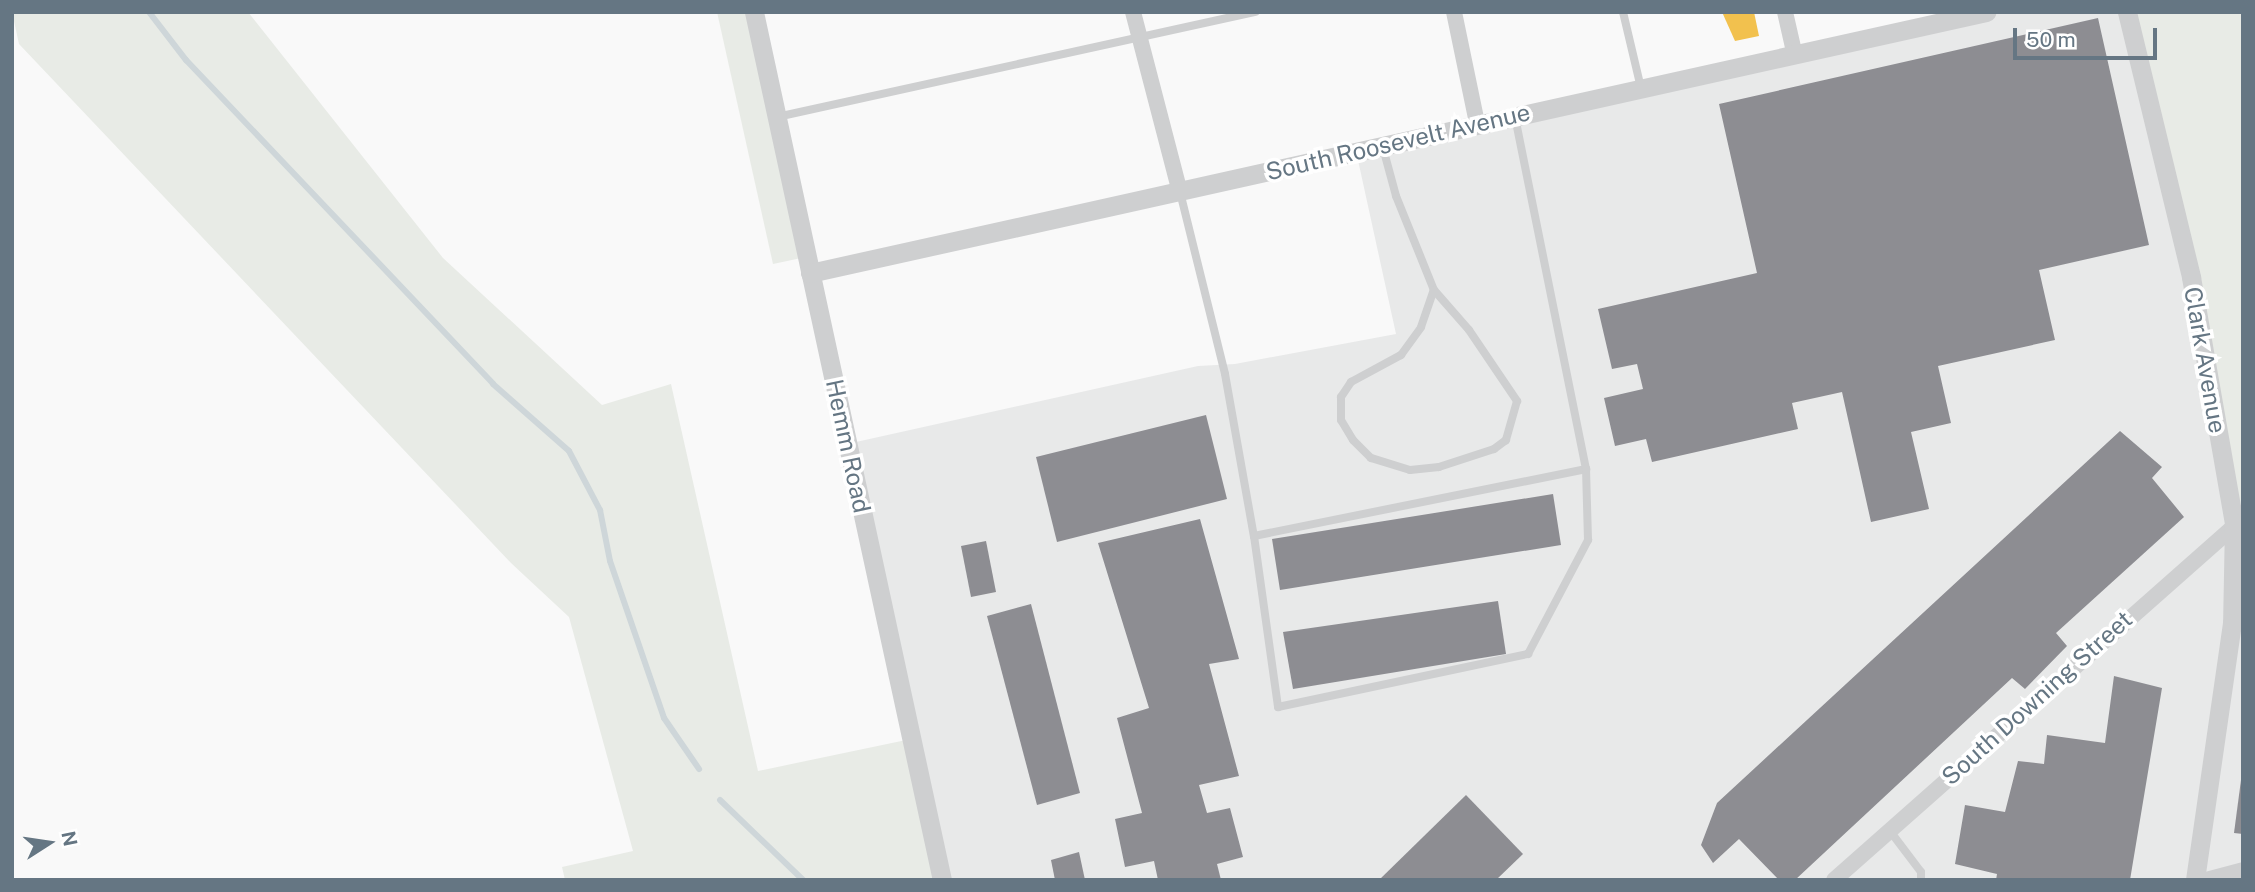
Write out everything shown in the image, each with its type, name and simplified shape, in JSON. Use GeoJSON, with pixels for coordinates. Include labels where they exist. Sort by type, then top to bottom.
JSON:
{"type":"FeatureCollection","features":[{"type":"Feature","properties":{"kind":"street","name":"Hemm Road"},"geometry":{"type":"LineString","coordinates":[[754,12],[942,880]]}},
{"type":"Feature","properties":{"kind":"street"},"geometry":{"type":"LineString","coordinates":[[1133,12],[1180,192]]}},
{"type":"Feature","properties":{"kind":"street"},"geometry":{"type":"LineString","coordinates":[[1454,12],[1477,123]]}},
{"type":"Feature","properties":{"kind":"street"},"geometry":{"type":"LineString","coordinates":[[1785,12],[1795,56]]}},
{"type":"Feature","properties":{"kind":"street","name":"South Roosevelt Avenue"},"geometry":{"type":"LineString","coordinates":[[810,273],[1180,192],[1477,123],[1795,56],[1950,16],[1986,12]]}},
{"type":"Feature","properties":{"kind":"street","name":"Clark Avenue"},"geometry":{"type":"LineString","coordinates":[[2127,12],[2191,277],[2238,522],[2232,623],[2196,880]]}},
{"type":"Feature","properties":{"kind":"street","name":"South Downing Street"},"geometry":{"type":"LineString","coordinates":[[1834,880],[2238,522]]}},
{"type":"Feature","properties":{"kind":"street"},"geometry":{"type":"LineString","coordinates":[[2206,880],[2243,870]]}},
{"type":"Feature","properties":{"kind":"lane"},"geometry":{"type":"LineString","coordinates":[[776,118],[1256,12]]}},
{"type":"Feature","properties":{"kind":"lane"},"geometry":{"type":"LineString","coordinates":[[1623,12],[1641,89]]}},
{"type":"Feature","properties":{"kind":"lane"},"geometry":{"type":"LineString","coordinates":[[1180,192],[1225,374],[1254,536],[1278,706],[1528,654],[1588,540],[1586,469],[1514,115]]}},
{"type":"Feature","properties":{"kind":"lane"},"geometry":{"type":"LineString","coordinates":[[1382,145],[1396,196],[1434,290],[1505,380],[1517,401],[1516,418],[1506,440],[1494,449],[1439,467],[1410,470],[1371,458],[1353,440],[1341,420],[1341,397],[1351,382],[1401,355],[1421,327],[1434,290]]}},
{"type":"Feature","properties":{"kind":"lane"},"geometry":{"type":"LineString","coordinates":[[1254,536],[1586,469]]}},
{"type":"Feature","properties":{"kind":"lane"},"geometry":{"type":"LineString","coordinates":[[1889,830],[1921,872],[1921,880]]}},
{"type":"Feature","properties":{"kind":"shaded area"},"geometry":{"type":"Polygon","coordinates":[[[12,12],[248,12],[443,258],[602,405],[671,384],[758,771],[911,739],[942,880],[565,880],[562,867],[633,851],[569,617],[511,563],[19,44],[12,12]]]}},
{"type":"Feature","properties":{"kind":"shaded area"},"geometry":{"type":"Polygon","coordinates":[[[717,12],[754,12],[806,257],[773,264],[717,12]]]}},
{"type":"Feature","properties":{"kind":"shaded area"},"geometry":{"type":"Polygon","coordinates":[[[1986,12],[2127,12],[2243,521],[2243,880],[942,880],[847,444],[1198,366],[1235,364],[1396,334],[1356,151],[1986,12]]]}},
{"type":"Feature","properties":{"kind":"shaded area"},"geometry":{"type":"Polygon","coordinates":[[[2127,12],[2243,12],[2243,521],[2127,12]]]}},
{"type":"Feature","properties":{"kind":"building: Homes"},"geometry":{"type":"Polygon","coordinates":[[[1722,12],[1754,12],[1759,36],[1735,41],[1722,12]]]}},
{"type":"Feature","properties":{"kind":"building: Industry"},"geometry":{"type":"Polygon","coordinates":[[[2098,18],[2149,245],[2039,270],[2055,340],[1938,366],[1951,423],[1911,432],[1929,509],[1871,522],[1842,392],[1792,403],[1798,429],[1652,462],[1646,439],[1615,446],[1604,398],[1643,389],[1637,364],[1612,369],[1598,309],[1757,273],[1719,104],[2098,18]]]}},
{"type":"Feature","properties":{"kind":"building: Industry"},"geometry":{"type":"Polygon","coordinates":[[[1206,415],[1227,499],[1057,542],[1036,457],[1206,415]]]}},
{"type":"Feature","properties":{"kind":"building: Industry"},"geometry":{"type":"Polygon","coordinates":[[[2120,431],[2162,467],[2152,478],[2184,517],[2056,633],[2067,646],[2025,689],[2012,678],[1795,880],[1779,880],[1739,839],[1713,863],[1701,845],[1717,803],[2120,431]]]}},
{"type":"Feature","properties":{"kind":"building: Industry"},"geometry":{"type":"Polygon","coordinates":[[[1553,494],[1561,545],[1280,590],[1272,539],[1553,494]]]}},
{"type":"Feature","properties":{"kind":"building: Industry"},"geometry":{"type":"Polygon","coordinates":[[[1200,519],[1239,659],[1209,664],[1239,776],[1199,785],[1207,813],[1230,808],[1243,857],[1217,864],[1221,880],[1158,880],[1154,861],[1125,867],[1115,819],[1142,813],[1117,718],[1149,708],[1098,543],[1200,519]]]}},
{"type":"Feature","properties":{"kind":"building: Industry"},"geometry":{"type":"Polygon","coordinates":[[[986,541],[996,592],[971,597],[961,546],[986,541]]]}},
{"type":"Feature","properties":{"kind":"building: Industry"},"geometry":{"type":"Polygon","coordinates":[[[1498,601],[1506,654],[1293,689],[1283,632],[1498,601]]]}},
{"type":"Feature","properties":{"kind":"building: Industry"},"geometry":{"type":"Polygon","coordinates":[[[1031,604],[1080,793],[1037,805],[987,616],[1031,604]]]}},
{"type":"Feature","properties":{"kind":"building: Industry"},"geometry":{"type":"Polygon","coordinates":[[[2114,676],[2162,688],[2130,880],[1996,880],[1997,874],[1955,864],[1965,805],[2005,812],[2018,761],[2044,764],[2047,735],[2105,743],[2114,676]]]}},
{"type":"Feature","properties":{"kind":"building: Industry"},"geometry":{"type":"Polygon","coordinates":[[[2243,780],[2243,834],[2234,833],[2243,780]]]}},
{"type":"Feature","properties":{"kind":"building: Industry"},"geometry":{"type":"Polygon","coordinates":[[[1466,795],[1523,854],[1496,880],[1379,880],[1466,795]]]}},
{"type":"Feature","properties":{"kind":"building: Industry"},"geometry":{"type":"Polygon","coordinates":[[[1079,852],[1085,880],[1055,880],[1051,860],[1079,852]]]}},
{"type":"Feature","properties":{"kind":"waterway"},"geometry":{"type":"LineString","coordinates":[[149,12],[186,60],[493,384],[569,451],[600,510],[610,561],[664,718],[699,769]]}},
{"type":"Feature","properties":{"kind":"waterway"},"geometry":{"type":"LineString","coordinates":[[720,800],[803,880]]}}]}
